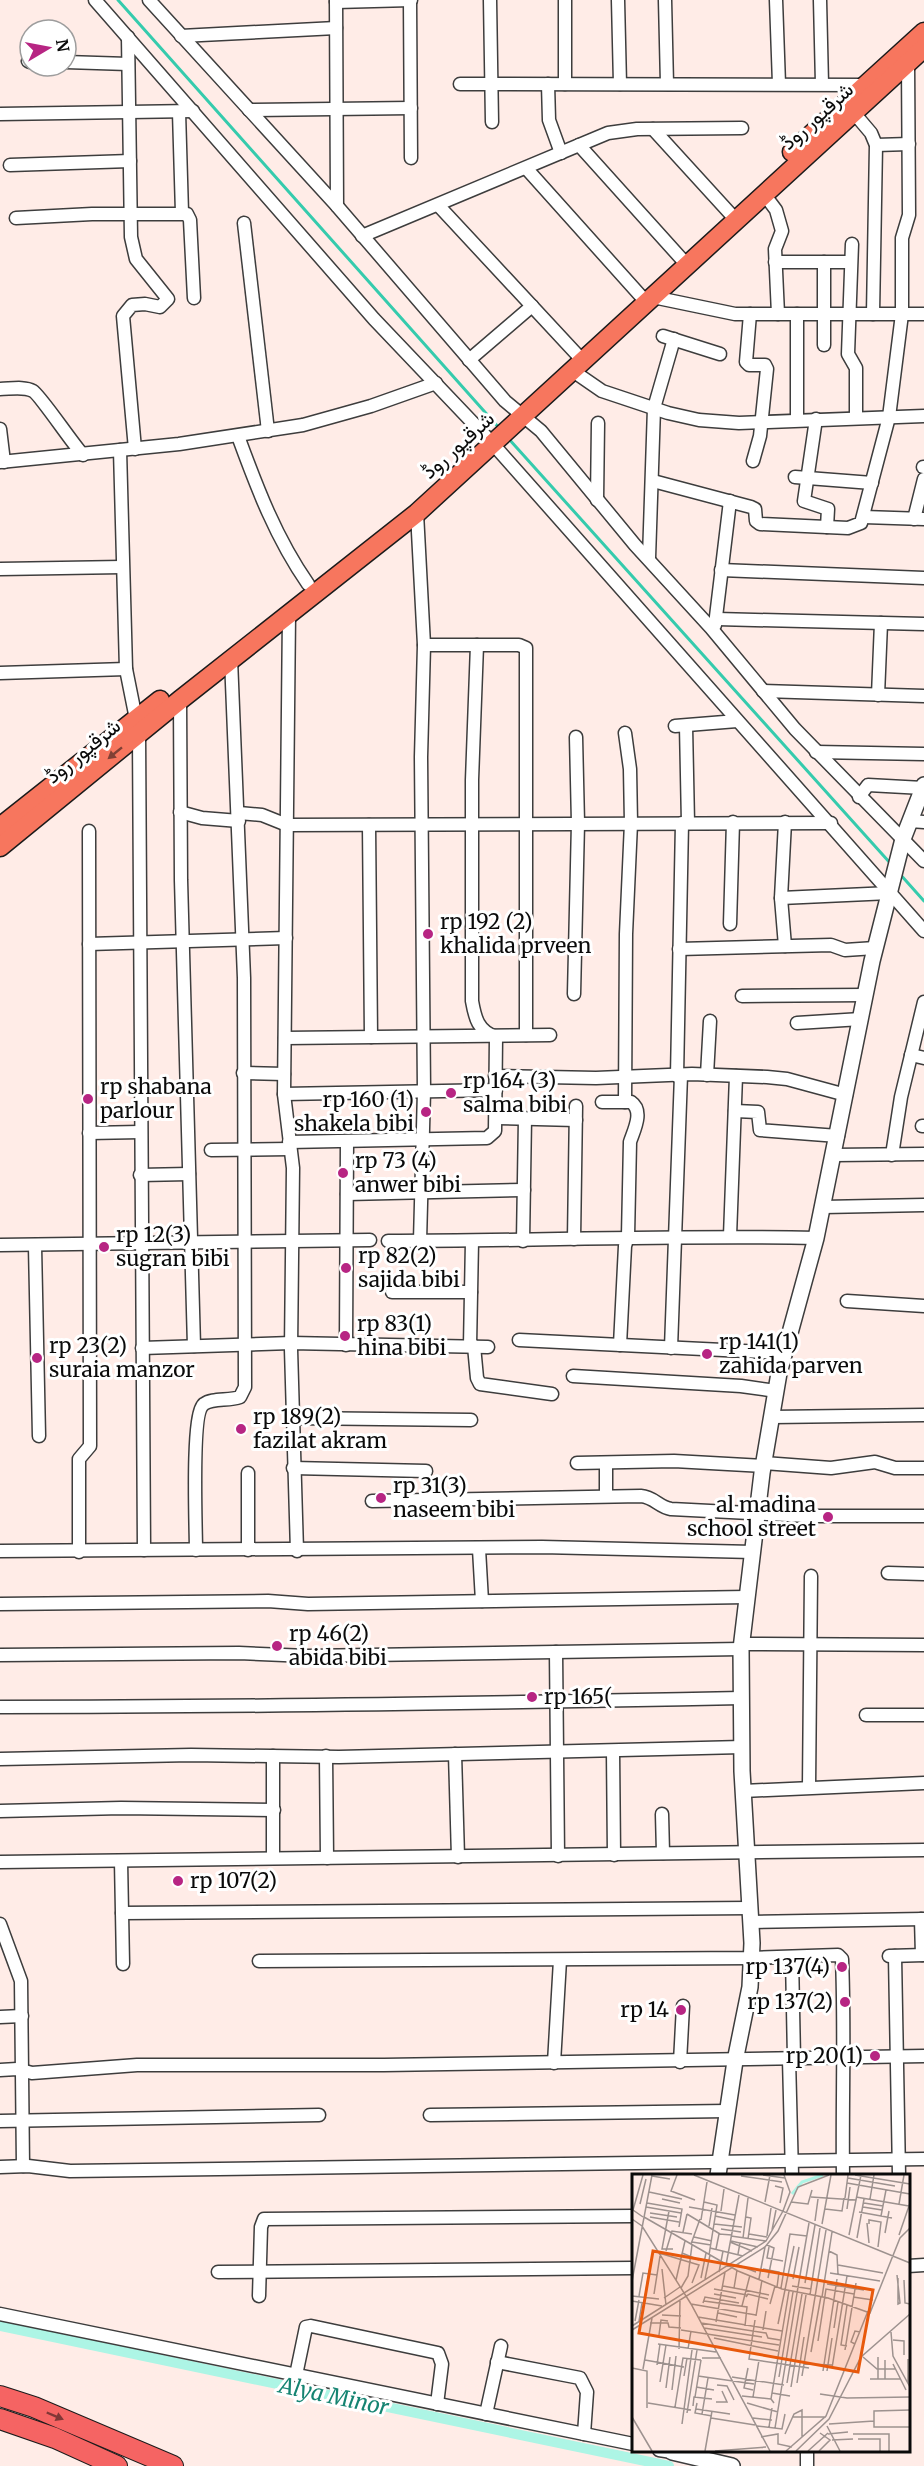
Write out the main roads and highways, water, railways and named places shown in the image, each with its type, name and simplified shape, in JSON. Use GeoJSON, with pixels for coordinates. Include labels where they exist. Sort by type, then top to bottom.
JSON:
{"type":"FeatureCollection","features":[{"type":"Feature","properties":{"kind":"highway"},"geometry":{"type":"LineString","coordinates":[[0,2396],[34,2407],[172,2466]]}},
{"type":"Feature","properties":{"kind":"highway"},"geometry":{"type":"LineString","coordinates":[[0,2419],[55,2438],[117,2466]]}},
{"type":"Feature","properties":{"kind":"main road","name":"شرقپور روڈ"},"geometry":{"type":"LineString","coordinates":[[0,827],[137,727],[180,700],[417,513],[518,413],[646,298],[733,216],[864,85],[924,32]]}},
{"type":"Feature","properties":{"kind":"main road","name":"شرقپور روڈ"},"geometry":{"type":"LineString","coordinates":[[733,216],[765,194],[924,48]]}},
{"type":"Feature","properties":{"kind":"main road","name":"شرقپور روڈ"},"geometry":{"type":"LineString","coordinates":[[0,847],[137,727],[308,584],[494,437]]}},
{"type":"Feature","properties":{"kind":"waterway"},"geometry":{"type":"LineString","coordinates":[[118,0],[500,429]]}},
{"type":"Feature","properties":{"kind":"waterway"},"geometry":{"type":"LineString","coordinates":[[508,438],[891,864]]}},
{"type":"Feature","properties":{"kind":"waterway"},"geometry":{"type":"LineString","coordinates":[[899,873],[924,901]]}},
{"type":"Feature","properties":{"kind":"waterway","name":"Alya Minor"},"geometry":{"type":"LineString","coordinates":[[0,2326],[669,2466]]}},
{"type":"Feature","properties":{"kind":"place","name":"rp 192 (2) khalida prveen"},"geometry":{"type":"Point","coordinates":[428,934]}},
{"type":"Feature","properties":{"kind":"place","name":"rp 164 (3) salma bibi"},"geometry":{"type":"Point","coordinates":[451,1093]}},
{"type":"Feature","properties":{"kind":"place","name":"rp shabana parlour"},"geometry":{"type":"Point","coordinates":[88,1099]}},
{"type":"Feature","properties":{"kind":"place","name":"rp 160 (1) shakela bibi"},"geometry":{"type":"Point","coordinates":[426,1112]}},
{"type":"Feature","properties":{"kind":"place","name":"rp 73 (4) anwer bibi"},"geometry":{"type":"Point","coordinates":[343,1173]}},
{"type":"Feature","properties":{"kind":"place","name":"rp 12(3) sugran bibi"},"geometry":{"type":"Point","coordinates":[104,1247]}},
{"type":"Feature","properties":{"kind":"place","name":"rp 82(2) sajida bibi"},"geometry":{"type":"Point","coordinates":[346,1268]}},
{"type":"Feature","properties":{"kind":"place","name":"rp 83(1) hina bibi"},"geometry":{"type":"Point","coordinates":[345,1336]}},
{"type":"Feature","properties":{"kind":"place","name":"rp 141(1) zahida parven"},"geometry":{"type":"Point","coordinates":[707,1354]}},
{"type":"Feature","properties":{"kind":"place","name":"rp 23(2) suraia manzor"},"geometry":{"type":"Point","coordinates":[37,1358]}},
{"type":"Feature","properties":{"kind":"place","name":"rp 189(2) fazilat akram"},"geometry":{"type":"Point","coordinates":[241,1429]}},
{"type":"Feature","properties":{"kind":"place","name":"rp 31(3) naseem bibi"},"geometry":{"type":"Point","coordinates":[381,1498]}},
{"type":"Feature","properties":{"kind":"place","name":"al madina school street"},"geometry":{"type":"Point","coordinates":[828,1517]}},
{"type":"Feature","properties":{"kind":"place","name":"rp 46(2) abida bibi"},"geometry":{"type":"Point","coordinates":[277,1646]}},
{"type":"Feature","properties":{"kind":"place","name":"rp 165("},"geometry":{"type":"Point","coordinates":[532,1697]}},
{"type":"Feature","properties":{"kind":"place","name":"rp 107(2)"},"geometry":{"type":"Point","coordinates":[178,1881]}},
{"type":"Feature","properties":{"kind":"place","name":"rp 137(4)"},"geometry":{"type":"Point","coordinates":[842,1967]}},
{"type":"Feature","properties":{"kind":"place","name":"rp 137(2)"},"geometry":{"type":"Point","coordinates":[845,2002]}},
{"type":"Feature","properties":{"kind":"place","name":"rp 14"},"geometry":{"type":"Point","coordinates":[681,2010]}},
{"type":"Feature","properties":{"kind":"place","name":"rp 20(1)"},"geometry":{"type":"Point","coordinates":[875,2056]}}]}
